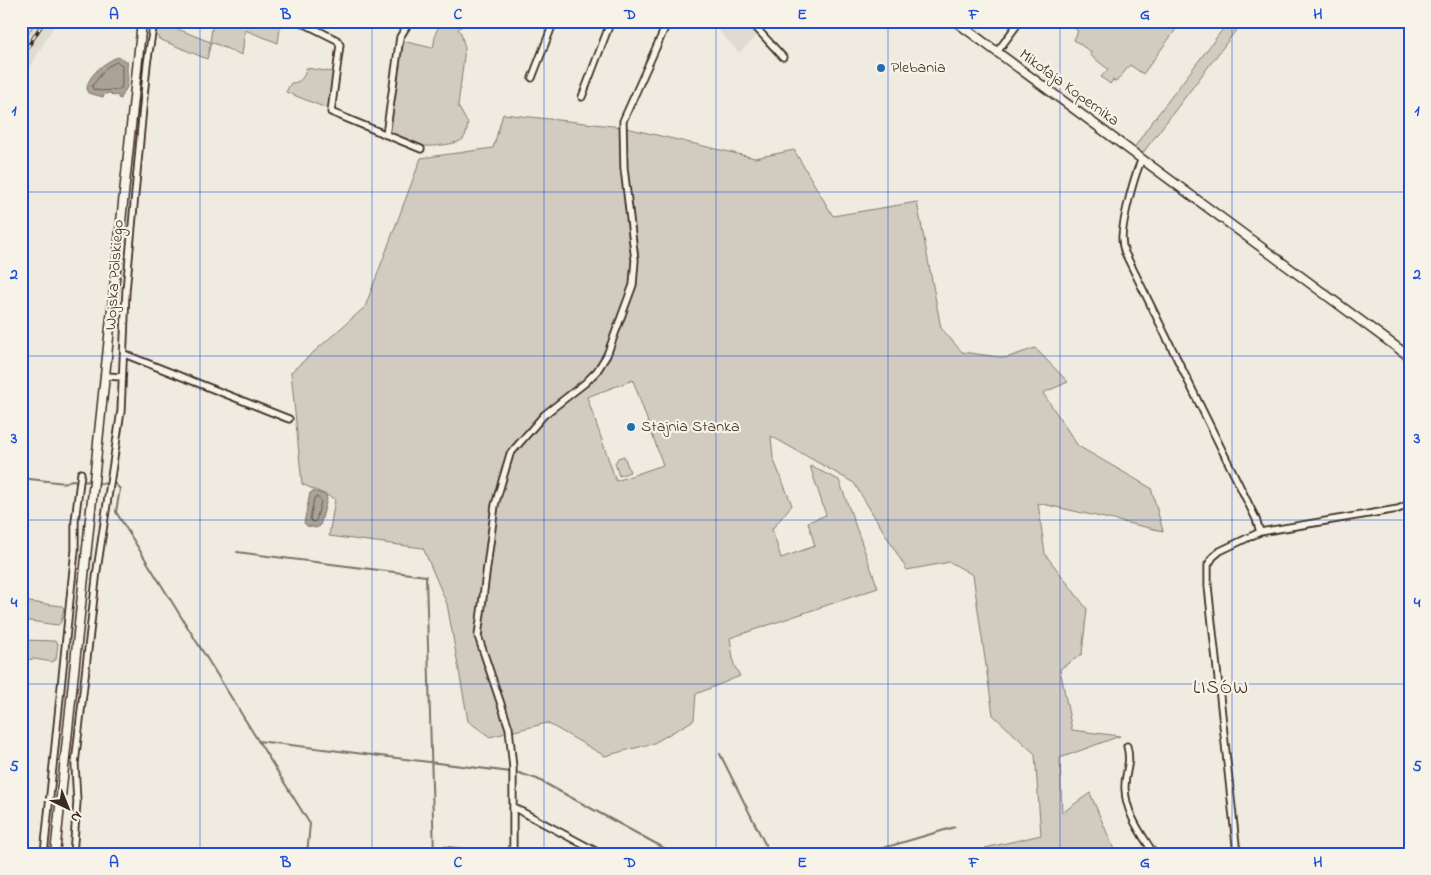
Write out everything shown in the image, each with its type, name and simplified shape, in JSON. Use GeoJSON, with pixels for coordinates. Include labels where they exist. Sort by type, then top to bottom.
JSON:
{"type":"FeatureCollection","features":[{"type":"Feature","properties":{"kind":"main road","name":"Wojska Polskiego"},"geometry":{"type":"LineString","coordinates":[[55,854],[142,21]]}},
{"type":"Feature","properties":{"kind":"main road","name":"Mikołaja Kopernika"},"geometry":{"type":"LineString","coordinates":[[955,21],[1410,357]]}},
{"type":"Feature","properties":{"kind":"street","name":"Wojska Polskiego"},"geometry":{"type":"LineString","coordinates":[[154,21],[127,275],[123,327],[124,354],[289,419]]}},
{"type":"Feature","properties":{"kind":"street"},"geometry":{"type":"LineString","coordinates":[[299,21],[313,25],[337,40],[340,45],[331,112],[421,149]]}},
{"type":"Feature","properties":{"kind":"street"},"geometry":{"type":"LineString","coordinates":[[386,135],[400,36],[410,21]]}},
{"type":"Feature","properties":{"kind":"street"},"geometry":{"type":"LineString","coordinates":[[532,78],[554,21]]}},
{"type":"Feature","properties":{"kind":"street"},"geometry":{"type":"LineString","coordinates":[[582,97],[611,21]]}},
{"type":"Feature","properties":{"kind":"street"},"geometry":{"type":"LineString","coordinates":[[513,854],[513,768],[509,728],[478,636],[495,505],[510,454],[544,415],[598,371],[607,355],[633,285],[635,260],[624,168],[623,121],[668,21]]}},
{"type":"Feature","properties":{"kind":"street"},"geometry":{"type":"LineString","coordinates":[[750,21],[782,57]]}},
{"type":"Feature","properties":{"kind":"street"},"geometry":{"type":"LineString","coordinates":[[997,52],[1020,21]]}},
{"type":"Feature","properties":{"kind":"street"},"geometry":{"type":"LineString","coordinates":[[1142,159],[1122,234],[1122,244],[1256,519],[1260,532]]}},
{"type":"Feature","properties":{"kind":"street"},"geometry":{"type":"LineString","coordinates":[[73,854],[76,802],[75,764],[110,476],[121,411],[124,354]]}},
{"type":"Feature","properties":{"kind":"street"},"geometry":{"type":"LineString","coordinates":[[106,376],[122,377]]}},
{"type":"Feature","properties":{"kind":"street"},"geometry":{"type":"LineString","coordinates":[[44,854],[75,555],[75,521],[81,472]]}},
{"type":"Feature","properties":{"kind":"street"},"geometry":{"type":"LineString","coordinates":[[1237,854],[1207,572],[1211,560],[1216,554],[1260,532],[1398,509],[1410,504]]}},
{"type":"Feature","properties":{"kind":"street"},"geometry":{"type":"LineString","coordinates":[[1127,746],[1130,764],[1125,788],[1126,800],[1131,817],[1154,854]]}},
{"type":"Feature","properties":{"kind":"street"},"geometry":{"type":"LineString","coordinates":[[513,807],[601,854]]}},
{"type":"Feature","properties":{"kind":"shaded area"},"geometry":{"type":"Polygon","coordinates":[[[21,21],[36,21],[21,46],[21,21]]]}},
{"type":"Feature","properties":{"kind":"shaded area"},"geometry":{"type":"Polygon","coordinates":[[[36,21],[57,21],[21,82],[21,46],[36,21]]]}},
{"type":"Feature","properties":{"kind":"shaded area"},"geometry":{"type":"Polygon","coordinates":[[[158,21],[210,42],[213,21],[281,21],[278,43],[245,30],[242,55],[211,42],[207,59],[159,39],[156,34],[158,21]]]}},
{"type":"Feature","properties":{"kind":"shaded area"},"geometry":{"type":"Polygon","coordinates":[[[442,21],[464,21],[458,29],[465,48],[458,106],[468,124],[465,136],[460,141],[445,145],[425,146],[401,138],[390,130],[402,41],[433,48],[436,32],[442,21]]]}},
{"type":"Feature","properties":{"kind":"shaded area"},"geometry":{"type":"Polygon","coordinates":[[[713,21],[747,21],[759,34],[739,53],[712,23],[713,21]]]}},
{"type":"Feature","properties":{"kind":"shaded area"},"geometry":{"type":"Polygon","coordinates":[[[1065,21],[1182,21],[1143,74],[1130,65],[1116,82],[1113,80],[1110,84],[1101,77],[1108,69],[1090,55],[1091,52],[1074,40],[1078,31],[1065,21]]]}},
{"type":"Feature","properties":{"kind":"shaded area"},"geometry":{"type":"Polygon","coordinates":[[[1229,21],[1243,21],[1142,154],[1134,148],[1229,21]]]}},
{"type":"Feature","properties":{"kind":"shaded area"},"geometry":{"type":"Polygon","coordinates":[[[306,68],[333,72],[330,105],[326,108],[286,92],[291,83],[302,79],[306,68]]]}},
{"type":"Feature","properties":{"kind":"shaded area"},"geometry":{"type":"Polygon","coordinates":[[[503,114],[622,127],[755,158],[794,150],[833,216],[917,202],[941,328],[962,352],[1006,358],[1035,348],[1068,382],[1043,393],[1078,446],[1151,488],[1163,531],[1038,503],[1045,554],[1087,609],[1082,654],[1060,669],[1072,730],[1120,736],[1060,758],[1062,813],[1090,793],[1116,854],[986,854],[985,848],[1041,835],[1035,754],[993,715],[973,575],[950,562],[907,570],[854,483],[771,436],[773,458],[792,505],[772,529],[781,558],[815,546],[808,522],[826,515],[810,466],[839,480],[878,588],[730,638],[734,665],[740,676],[696,694],[694,720],[654,743],[605,756],[547,723],[490,737],[468,721],[447,604],[423,548],[329,536],[335,499],[302,484],[291,372],[365,307],[421,158],[493,148],[503,114]],[[633,380],[587,397],[616,481],[663,465],[633,380]]]}},
{"type":"Feature","properties":{"kind":"shaded area"},"geometry":{"type":"Polygon","coordinates":[[[624,456],[630,472],[619,476],[615,463],[618,458],[624,456]]]}},
{"type":"Feature","properties":{"kind":"shaded area"},"geometry":{"type":"Polygon","coordinates":[[[21,601],[62,606],[64,608],[61,622],[58,625],[21,620],[21,601]]]}},
{"type":"Feature","properties":{"kind":"shaded area"},"geometry":{"type":"Polygon","coordinates":[[[21,640],[54,641],[58,643],[56,660],[53,662],[34,659],[21,660],[21,640]]]}},
{"type":"Feature","properties":{"kind":"water"},"geometry":{"type":"Polygon","coordinates":[[[118,57],[128,62],[128,83],[121,99],[118,98],[118,95],[113,96],[110,93],[105,94],[103,97],[88,93],[88,82],[91,77],[107,62],[118,57]]]}},
{"type":"Feature","properties":{"kind":"water"},"geometry":{"type":"Polygon","coordinates":[[[313,491],[326,495],[327,499],[320,526],[316,528],[307,526],[304,523],[310,493],[313,491]]]}},
{"type":"Feature","properties":{"kind":"water"},"geometry":{"type":"Polygon","coordinates":[[[444,846],[469,849],[469,854],[444,854],[444,846]]]}},
{"type":"Feature","properties":{"kind":"waterway"},"geometry":{"type":"LineString","coordinates":[[21,478],[65,483],[72,480],[78,481]]}},
{"type":"Feature","properties":{"kind":"waterway"},"geometry":{"type":"LineString","coordinates":[[82,481],[93,482]]}},
{"type":"Feature","properties":{"kind":"waterway"},"geometry":{"type":"LineString","coordinates":[[97,483],[108,484]]}},
{"type":"Feature","properties":{"kind":"waterway"},"geometry":{"type":"LineString","coordinates":[[112,484],[115,484],[120,489],[116,512],[310,824],[307,854]]}},
{"type":"Feature","properties":{"kind":"waterway"},"geometry":{"type":"LineString","coordinates":[[237,552],[426,576],[434,854]]}},
{"type":"Feature","properties":{"kind":"waterway"},"geometry":{"type":"LineString","coordinates":[[258,741],[519,773],[537,779],[675,854]]}},
{"type":"Feature","properties":{"kind":"waterway"},"geometry":{"type":"LineString","coordinates":[[720,754],[770,854]]}},
{"type":"Feature","properties":{"kind":"waterway"},"geometry":{"type":"LineString","coordinates":[[863,854],[955,827]]}},
{"type":"Feature","properties":{"kind":"railway"},"geometry":{"type":"LineString","coordinates":[[21,58],[44,21]]}},
{"type":"Feature","properties":{"kind":"place","name":"Plebania"},"geometry":{"type":"Point","coordinates":[881,68]}},
{"type":"Feature","properties":{"kind":"place","name":"Stajnia Stanka"},"geometry":{"type":"Point","coordinates":[631,427]}},
{"type":"Feature","properties":{"kind":"district","name":"LISÓW"},"geometry":{"type":"Point","coordinates":[1221,688]}}]}
